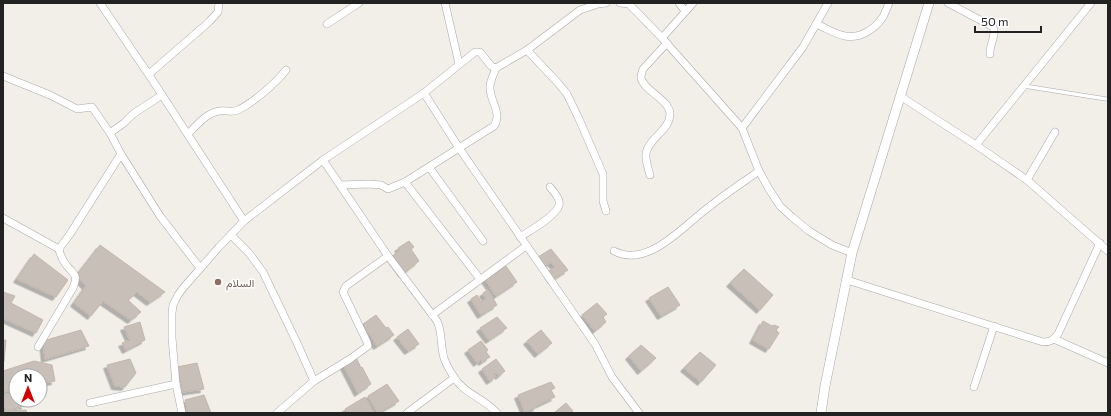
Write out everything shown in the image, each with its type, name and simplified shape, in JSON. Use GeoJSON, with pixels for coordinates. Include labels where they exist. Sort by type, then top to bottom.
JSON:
{"type":"FeatureCollection","features":[{"type":"Feature","properties":{"kind":"street"},"geometry":{"type":"LineString","coordinates":[[100,3],[149,74],[244,221]]}},
{"type":"Feature","properties":{"kind":"street"},"geometry":{"type":"LineString","coordinates":[[149,74],[209,22],[218,12],[219,3]]}},
{"type":"Feature","properties":{"kind":"street"},"geometry":{"type":"LineString","coordinates":[[327,24],[359,3]]}},
{"type":"Feature","properties":{"kind":"street"},"geometry":{"type":"LineString","coordinates":[[445,3],[459,64]]}},
{"type":"Feature","properties":{"kind":"street"},"geometry":{"type":"LineString","coordinates":[[340,185],[369,184],[381,185],[390,188],[405,182],[494,126],[498,116],[489,88],[496,68],[527,50],[580,10],[606,3]]}},
{"type":"Feature","properties":{"kind":"street"},"geometry":{"type":"LineString","coordinates":[[620,3],[629,4],[664,40],[742,128],[759,171],[780,206],[792,218],[809,231],[832,245],[852,253]]}},
{"type":"Feature","properties":{"kind":"street"},"geometry":{"type":"LineString","coordinates":[[679,3],[685,11]]}},
{"type":"Feature","properties":{"kind":"street"},"geometry":{"type":"LineString","coordinates":[[650,175],[646,162],[646,154],[649,147],[666,125],[670,114],[668,107],[643,82],[641,74],[643,69],[692,3]]}},
{"type":"Feature","properties":{"kind":"street"},"geometry":{"type":"LineString","coordinates":[[742,128],[803,47],[828,3]]}},
{"type":"Feature","properties":{"kind":"street"},"geometry":{"type":"LineString","coordinates":[[816,24],[846,36],[853,37],[863,34],[871,29],[883,17],[889,3]]}},
{"type":"Feature","properties":{"kind":"street"},"geometry":{"type":"LineString","coordinates":[[821,413],[825,386],[852,253],[929,3]]}},
{"type":"Feature","properties":{"kind":"street"},"geometry":{"type":"LineString","coordinates":[[948,3],[993,27],[995,32],[990,48],[990,54]]}},
{"type":"Feature","properties":{"kind":"street"},"geometry":{"type":"LineString","coordinates":[[976,145],[1091,3]]}},
{"type":"Feature","properties":{"kind":"street"},"geometry":{"type":"LineString","coordinates":[[527,50],[558,83],[566,94],[579,119],[603,174],[603,201],[606,211]]}},
{"type":"Feature","properties":{"kind":"street"},"geometry":{"type":"LineString","coordinates":[[182,413],[176,384],[172,338],[173,305],[178,295],[200,268],[244,221],[323,160],[424,93],[475,52],[480,52],[491,66],[496,68]]}},
{"type":"Feature","properties":{"kind":"street"},"geometry":{"type":"LineString","coordinates":[[188,134],[211,114],[219,111],[233,111],[242,107],[274,83],[286,70]]}},
{"type":"Feature","properties":{"kind":"street"},"geometry":{"type":"LineString","coordinates":[[3,76],[50,95],[78,109],[92,107],[110,133],[121,154],[160,216],[200,268]]}},
{"type":"Feature","properties":{"kind":"street"},"geometry":{"type":"LineString","coordinates":[[424,93],[459,148],[595,344],[612,377],[639,413]]}},
{"type":"Feature","properties":{"kind":"street"},"geometry":{"type":"LineString","coordinates":[[110,133],[124,123],[133,114],[162,95]]}},
{"type":"Feature","properties":{"kind":"street"},"geometry":{"type":"LineString","coordinates":[[900,96],[1027,180],[1108,251]]}},
{"type":"Feature","properties":{"kind":"street"},"geometry":{"type":"LineString","coordinates":[[1027,180],[1055,132]]}},
{"type":"Feature","properties":{"kind":"street"},"geometry":{"type":"LineString","coordinates":[[59,249],[121,154]]}},
{"type":"Feature","properties":{"kind":"street"},"geometry":{"type":"LineString","coordinates":[[323,160],[388,256],[432,314],[440,329],[444,357],[454,378],[464,390],[493,408],[496,413]]}},
{"type":"Feature","properties":{"kind":"street"},"geometry":{"type":"LineString","coordinates":[[429,167],[483,241]]}},
{"type":"Feature","properties":{"kind":"street"},"geometry":{"type":"LineString","coordinates":[[614,251],[621,255],[630,256],[640,254],[659,246],[708,207],[759,171]]}},
{"type":"Feature","properties":{"kind":"street"},"geometry":{"type":"LineString","coordinates":[[405,182],[480,279]]}},
{"type":"Feature","properties":{"kind":"street"},"geometry":{"type":"LineString","coordinates":[[520,237],[548,218],[559,207],[559,200],[550,187]]}},
{"type":"Feature","properties":{"kind":"street"},"geometry":{"type":"LineString","coordinates":[[3,218],[59,249],[67,266],[76,276],[76,281],[73,288],[38,347]]}},
{"type":"Feature","properties":{"kind":"street"},"geometry":{"type":"LineString","coordinates":[[231,234],[249,253],[263,272],[292,330],[314,381]]}},
{"type":"Feature","properties":{"kind":"street"},"geometry":{"type":"LineString","coordinates":[[847,280],[1043,342],[1050,342],[1054,339],[1100,243]]}},
{"type":"Feature","properties":{"kind":"street"},"geometry":{"type":"LineString","coordinates":[[432,314],[526,246]]}},
{"type":"Feature","properties":{"kind":"street"},"geometry":{"type":"LineString","coordinates":[[277,413],[314,381],[367,349],[367,342],[343,292],[346,286],[388,256]]}},
{"type":"Feature","properties":{"kind":"street"},"geometry":{"type":"LineString","coordinates":[[974,387],[994,326]]}},
{"type":"Feature","properties":{"kind":"street"},"geometry":{"type":"LineString","coordinates":[[1054,339],[1108,363]]}},
{"type":"Feature","properties":{"kind":"street"},"geometry":{"type":"LineString","coordinates":[[407,413],[454,378]]}},
{"type":"Feature","properties":{"kind":"street"},"geometry":{"type":"LineString","coordinates":[[90,403],[176,384]]}},
{"type":"Feature","properties":{"kind":"lane"},"geometry":{"type":"LineString","coordinates":[[1024,86],[1106,99]]}},
{"type":"Feature","properties":{"kind":"building"},"geometry":{"type":"Polygon","coordinates":[[[409,241],[414,247],[411,249],[419,261],[403,274],[391,257],[400,250],[398,248],[409,241]]]}},
{"type":"Feature","properties":{"kind":"building"},"geometry":{"type":"Polygon","coordinates":[[[100,245],[165,292],[150,302],[137,292],[128,300],[141,312],[131,320],[103,301],[91,316],[74,303],[86,286],[76,276],[100,245]]]}},
{"type":"Feature","properties":{"kind":"building"},"geometry":{"type":"Polygon","coordinates":[[[551,249],[568,270],[552,280],[547,272],[555,267],[551,262],[544,267],[538,257],[551,249]]]}},
{"type":"Feature","properties":{"kind":"building"},"geometry":{"type":"Polygon","coordinates":[[[34,254],[68,280],[56,297],[17,279],[34,254]]]}},
{"type":"Feature","properties":{"kind":"building"},"geometry":{"type":"Polygon","coordinates":[[[506,266],[517,282],[496,296],[485,279],[506,266]]]}},
{"type":"Feature","properties":{"kind":"building"},"geometry":{"type":"Polygon","coordinates":[[[744,269],[773,295],[760,310],[730,283],[744,269]]]}},
{"type":"Feature","properties":{"kind":"building"},"geometry":{"type":"Polygon","coordinates":[[[668,287],[680,305],[661,316],[649,298],[668,287]]]}},
{"type":"Feature","properties":{"kind":"building"},"geometry":{"type":"Polygon","coordinates":[[[488,290],[497,305],[481,315],[471,299],[477,295],[481,302],[486,299],[483,293],[488,290]]]}},
{"type":"Feature","properties":{"kind":"building"},"geometry":{"type":"Polygon","coordinates":[[[3,292],[15,296],[11,303],[43,320],[36,333],[3,318],[3,292]]]}},
{"type":"Feature","properties":{"kind":"building"},"geometry":{"type":"Polygon","coordinates":[[[597,303],[607,314],[603,317],[606,322],[595,331],[582,315],[597,303]]]}},
{"type":"Feature","properties":{"kind":"building"},"geometry":{"type":"Polygon","coordinates":[[[376,315],[386,328],[388,327],[394,335],[377,346],[363,324],[376,315]]]}},
{"type":"Feature","properties":{"kind":"building"},"geometry":{"type":"Polygon","coordinates":[[[497,317],[507,328],[489,340],[480,328],[497,317]]]}},
{"type":"Feature","properties":{"kind":"building"},"geometry":{"type":"Polygon","coordinates":[[[763,321],[772,326],[774,325],[779,327],[776,330],[779,333],[769,349],[753,340],[763,321]]]}},
{"type":"Feature","properties":{"kind":"building"},"geometry":{"type":"Polygon","coordinates":[[[140,322],[145,340],[126,350],[122,343],[130,340],[124,327],[140,322]]]}},
{"type":"Feature","properties":{"kind":"building"},"geometry":{"type":"Polygon","coordinates":[[[408,329],[419,344],[408,351],[397,337],[408,329]]]}},
{"type":"Feature","properties":{"kind":"building"},"geometry":{"type":"Polygon","coordinates":[[[81,330],[89,346],[45,359],[43,341],[81,330]]]}},
{"type":"Feature","properties":{"kind":"building"},"geometry":{"type":"Polygon","coordinates":[[[541,330],[552,343],[538,354],[527,341],[541,330]]]}},
{"type":"Feature","properties":{"kind":"building"},"geometry":{"type":"Polygon","coordinates":[[[3,340],[6,340],[4,362],[3,362],[3,340]]]}},
{"type":"Feature","properties":{"kind":"building"},"geometry":{"type":"Polygon","coordinates":[[[481,341],[488,350],[486,352],[490,357],[477,363],[468,350],[481,341]]]}},
{"type":"Feature","properties":{"kind":"building"},"geometry":{"type":"Polygon","coordinates":[[[641,345],[656,358],[641,371],[629,356],[641,345]]]}},
{"type":"Feature","properties":{"kind":"building"},"geometry":{"type":"Polygon","coordinates":[[[700,352],[716,365],[701,382],[684,368],[700,352]]]}},
{"type":"Feature","properties":{"kind":"building"},"geometry":{"type":"Polygon","coordinates":[[[356,357],[371,384],[358,393],[343,364],[356,357]]]}},
{"type":"Feature","properties":{"kind":"building"},"geometry":{"type":"Polygon","coordinates":[[[130,359],[136,373],[125,387],[115,386],[107,365],[130,359]]]}},
{"type":"Feature","properties":{"kind":"building"},"geometry":{"type":"Polygon","coordinates":[[[496,359],[505,371],[499,376],[497,373],[494,374],[496,377],[490,381],[482,369],[496,359]]]}},
{"type":"Feature","properties":{"kind":"building"},"geometry":{"type":"Polygon","coordinates":[[[34,361],[52,365],[55,381],[48,382],[48,368],[12,368],[34,361]]]}},
{"type":"Feature","properties":{"kind":"building"},"geometry":{"type":"Polygon","coordinates":[[[197,363],[204,389],[183,392],[177,367],[197,363]]]}},
{"type":"Feature","properties":{"kind":"building"},"geometry":{"type":"Polygon","coordinates":[[[8,369],[8,391],[3,392],[3,371],[8,369]]]}},
{"type":"Feature","properties":{"kind":"building"},"geometry":{"type":"Polygon","coordinates":[[[551,382],[555,388],[551,390],[555,397],[525,412],[518,395],[551,382]]]}},
{"type":"Feature","properties":{"kind":"building"},"geometry":{"type":"Polygon","coordinates":[[[387,384],[399,401],[378,413],[368,396],[387,384]]]}},
{"type":"Feature","properties":{"kind":"building"},"geometry":{"type":"Polygon","coordinates":[[[8,394],[8,408],[17,408],[6,411],[3,395],[8,394]]]}},
{"type":"Feature","properties":{"kind":"building"},"geometry":{"type":"Polygon","coordinates":[[[204,395],[211,413],[188,413],[185,400],[204,395]]]}},
{"type":"Feature","properties":{"kind":"building"},"geometry":{"type":"Polygon","coordinates":[[[365,397],[374,413],[348,413],[345,409],[365,397]]]}},
{"type":"Feature","properties":{"kind":"building"},"geometry":{"type":"Polygon","coordinates":[[[566,403],[573,411],[571,412],[572,413],[554,413],[566,403]]]}},
{"type":"Feature","properties":{"kind":"building"},"geometry":{"type":"Polygon","coordinates":[[[26,410],[27,413],[7,413],[6,411],[26,410]]]}},
{"type":"Feature","properties":{"kind":"place","name":"السلام"},"geometry":{"type":"Point","coordinates":[218,282]}}]}
